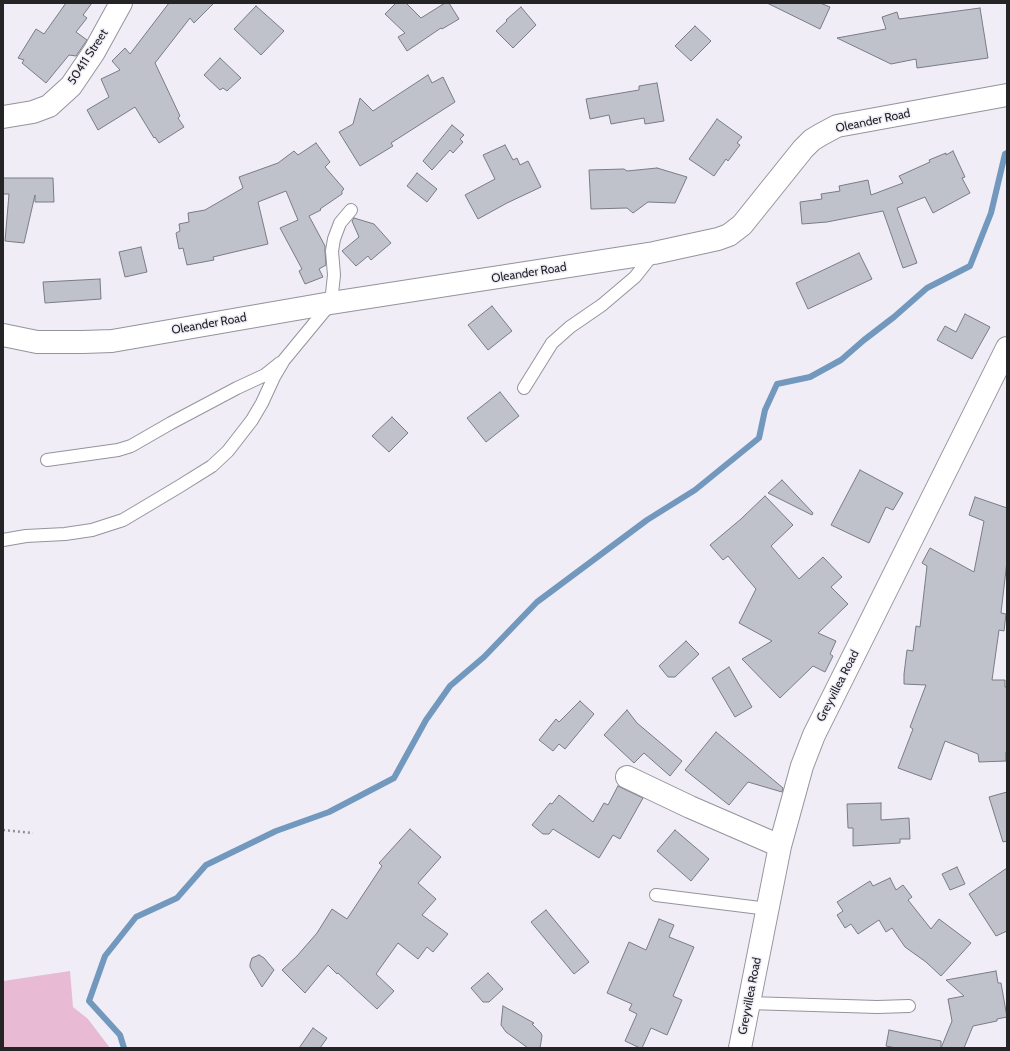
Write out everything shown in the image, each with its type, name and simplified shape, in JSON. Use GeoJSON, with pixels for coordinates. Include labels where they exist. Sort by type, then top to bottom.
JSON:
{"type":"FeatureCollection","features":[{"type":"Feature","properties":{"kind":"street","name":"50411 Street"},"geometry":{"type":"LineString","coordinates":[[3,117],[33,112],[49,106],[71,86],[94,52],[119,4]]}},
{"type":"Feature","properties":{"kind":"street","name":"Oleander Road"},"geometry":{"type":"LineString","coordinates":[[3,335],[37,342],[112,341],[331,303],[654,254],[718,239],[729,235],[742,225],[812,140],[837,126],[1007,95]]}},
{"type":"Feature","properties":{"kind":"street","name":"Greyvillea Road"},"geometry":{"type":"LineString","coordinates":[[740,1048],[780,846],[802,766],[814,734],[1007,348]]}},
{"type":"Feature","properties":{"kind":"street"},"geometry":{"type":"LineString","coordinates":[[626,777],[690,807],[780,846]]}},
{"type":"Feature","properties":{"kind":"lane"},"geometry":{"type":"LineString","coordinates":[[3,540],[26,536],[65,534],[92,530],[123,520],[212,466],[228,451],[252,420],[262,404],[274,377],[284,360],[331,303],[334,276],[332,251],[334,239],[340,223],[351,210]]}},
{"type":"Feature","properties":{"kind":"lane"},"geometry":{"type":"LineString","coordinates":[[524,388],[552,343],[570,327],[602,305],[636,277],[654,254]]}},
{"type":"Feature","properties":{"kind":"lane"},"geometry":{"type":"LineString","coordinates":[[47,460],[118,450],[131,446],[171,422],[264,375],[284,360]]}},
{"type":"Feature","properties":{"kind":"lane"},"geometry":{"type":"LineString","coordinates":[[656,895],[768,909]]}},
{"type":"Feature","properties":{"kind":"lane"},"geometry":{"type":"LineString","coordinates":[[749,1003],[877,1007],[909,1006]]}},
{"type":"Feature","properties":{"kind":"path"},"geometry":{"type":"LineString","coordinates":[[3,830],[33,833]]}},
{"type":"Feature","properties":{"kind":"shaded area"},"geometry":{"type":"Polygon","coordinates":[[[70,971],[73,1007],[88,1019],[110,1048],[3,1048],[3,981],[70,971]]]}},
{"type":"Feature","properties":{"kind":"building"},"geometry":{"type":"Polygon","coordinates":[[[66,3],[92,3],[83,15],[87,18],[76,32],[87,40],[76,56],[69,55],[46,83],[22,63],[24,60],[18,58],[36,29],[44,34],[66,3]]]}},
{"type":"Feature","properties":{"kind":"building"},"geometry":{"type":"Polygon","coordinates":[[[169,3],[214,3],[194,23],[190,18],[155,63],[180,116],[178,118],[184,127],[159,143],[155,137],[154,138],[135,107],[98,130],[87,110],[109,97],[101,79],[120,70],[112,61],[125,48],[130,54],[169,3]]]}},
{"type":"Feature","properties":{"kind":"building"},"geometry":{"type":"Polygon","coordinates":[[[396,3],[406,3],[421,18],[445,3],[449,3],[459,19],[442,29],[441,28],[407,51],[398,37],[405,33],[385,14],[396,3]]]}},
{"type":"Feature","properties":{"kind":"building"},"geometry":{"type":"Polygon","coordinates":[[[767,3],[820,3],[830,7],[820,29],[767,3]]]}},
{"type":"Feature","properties":{"kind":"building"},"geometry":{"type":"Polygon","coordinates":[[[256,6],[284,31],[261,55],[234,29],[256,6]]]}},
{"type":"Feature","properties":{"kind":"building"},"geometry":{"type":"Polygon","coordinates":[[[521,7],[536,25],[513,48],[496,31],[521,7]]]}},
{"type":"Feature","properties":{"kind":"building"},"geometry":{"type":"Polygon","coordinates":[[[980,8],[988,58],[917,68],[916,59],[891,64],[837,38],[886,29],[882,17],[897,12],[899,19],[980,8]]]}},
{"type":"Feature","properties":{"kind":"building"},"geometry":{"type":"Polygon","coordinates":[[[695,26],[711,41],[691,61],[675,46],[695,26]]]}},
{"type":"Feature","properties":{"kind":"building"},"geometry":{"type":"Polygon","coordinates":[[[220,58],[241,78],[227,91],[223,88],[220,90],[204,75],[220,58]]]}},
{"type":"Feature","properties":{"kind":"building"},"geometry":{"type":"Polygon","coordinates":[[[428,75],[432,83],[443,77],[455,102],[391,143],[393,146],[360,166],[339,132],[353,124],[360,98],[373,111],[428,75]]]}},
{"type":"Feature","properties":{"kind":"building"},"geometry":{"type":"Polygon","coordinates":[[[657,83],[664,121],[645,124],[644,118],[611,124],[609,115],[590,119],[586,99],[639,90],[639,86],[657,83]]]}},
{"type":"Feature","properties":{"kind":"building"},"geometry":{"type":"Polygon","coordinates":[[[717,119],[742,137],[737,143],[740,145],[728,161],[726,159],[714,176],[689,159],[717,119]]]}},
{"type":"Feature","properties":{"kind":"building"},"geometry":{"type":"Polygon","coordinates":[[[452,125],[464,135],[460,139],[463,142],[453,153],[450,150],[432,170],[423,161],[452,125]]]}},
{"type":"Feature","properties":{"kind":"building"},"geometry":{"type":"Polygon","coordinates":[[[316,143],[330,162],[325,167],[344,189],[342,194],[320,209],[321,210],[309,216],[325,246],[326,265],[319,269],[323,277],[305,284],[299,271],[302,269],[280,228],[298,220],[286,191],[258,202],[268,244],[213,257],[214,260],[187,265],[183,248],[179,249],[176,233],[180,231],[179,224],[189,222],[188,213],[205,210],[243,188],[239,177],[278,163],[294,151],[298,155],[316,143]]]}},
{"type":"Feature","properties":{"kind":"building"},"geometry":{"type":"Polygon","coordinates":[[[505,145],[513,160],[517,158],[520,165],[528,161],[541,187],[478,219],[465,195],[495,179],[483,155],[505,145]]]}},
{"type":"Feature","properties":{"kind":"building"},"geometry":{"type":"Polygon","coordinates":[[[953,151],[965,177],[962,178],[970,193],[933,213],[925,197],[897,208],[917,263],[903,268],[883,211],[827,222],[802,224],[800,202],[822,199],[821,194],[840,191],[839,186],[868,180],[871,195],[903,183],[899,176],[930,162],[929,160],[946,153],[946,155],[953,151]]]}},
{"type":"Feature","properties":{"kind":"building"},"geometry":{"type":"Polygon","coordinates":[[[657,168],[687,177],[675,203],[648,202],[633,213],[627,208],[591,209],[589,170],[624,169],[627,171],[657,168]]]}},
{"type":"Feature","properties":{"kind":"building"},"geometry":{"type":"Polygon","coordinates":[[[417,173],[437,189],[427,202],[407,186],[417,173]]]}},
{"type":"Feature","properties":{"kind":"building"},"geometry":{"type":"Polygon","coordinates":[[[3,178],[53,178],[54,202],[35,202],[35,195],[24,243],[5,241],[9,194],[3,194],[3,178]]]}},
{"type":"Feature","properties":{"kind":"building"},"geometry":{"type":"Polygon","coordinates":[[[354,218],[374,224],[391,243],[371,260],[368,256],[356,266],[342,251],[359,237],[352,221],[354,218]]]}},
{"type":"Feature","properties":{"kind":"building"},"geometry":{"type":"Polygon","coordinates":[[[141,247],[147,272],[125,277],[119,252],[141,247]]]}},
{"type":"Feature","properties":{"kind":"building"},"geometry":{"type":"Polygon","coordinates":[[[859,253],[872,279],[808,309],[796,283],[859,253]]]}},
{"type":"Feature","properties":{"kind":"building"},"geometry":{"type":"Polygon","coordinates":[[[100,279],[101,299],[45,303],[43,282],[100,279]]]}},
{"type":"Feature","properties":{"kind":"building"},"geometry":{"type":"Polygon","coordinates":[[[492,306],[512,331],[488,350],[468,325],[492,306]]]}},
{"type":"Feature","properties":{"kind":"building"},"geometry":{"type":"Polygon","coordinates":[[[965,314],[990,327],[972,359],[937,340],[945,326],[956,332],[965,314]]]}},
{"type":"Feature","properties":{"kind":"building"},"geometry":{"type":"Polygon","coordinates":[[[500,392],[519,416],[486,442],[467,418],[500,392]]]}},
{"type":"Feature","properties":{"kind":"building"},"geometry":{"type":"Polygon","coordinates":[[[392,417],[408,433],[389,452],[372,436],[392,417]]]}},
{"type":"Feature","properties":{"kind":"building"},"geometry":{"type":"Polygon","coordinates":[[[860,470],[903,493],[893,510],[886,507],[869,543],[831,525],[860,470]]]}},
{"type":"Feature","properties":{"kind":"building"},"geometry":{"type":"Polygon","coordinates":[[[782,480],[813,513],[812,515],[768,493],[782,480]]]}},
{"type":"Feature","properties":{"kind":"building"},"geometry":{"type":"Polygon","coordinates":[[[765,496],[793,525],[771,546],[799,579],[823,557],[842,577],[831,587],[848,604],[818,633],[836,641],[830,654],[833,656],[825,672],[813,666],[780,698],[742,659],[772,641],[739,623],[756,589],[728,556],[723,560],[710,545],[741,519],[765,496]]]}},
{"type":"Feature","properties":{"kind":"building"},"geometry":{"type":"Polygon","coordinates":[[[975,497],[1007,508],[1007,561],[1001,613],[1006,614],[1004,631],[999,630],[992,680],[1005,680],[1005,687],[1007,687],[1006,761],[979,762],[978,754],[945,741],[931,780],[898,768],[913,729],[910,727],[926,685],[904,684],[907,650],[913,651],[916,626],[920,627],[927,566],[922,563],[930,548],[974,572],[984,521],[969,515],[975,497]]]}},
{"type":"Feature","properties":{"kind":"building"},"geometry":{"type":"Polygon","coordinates":[[[686,641],[699,654],[675,677],[668,677],[659,666],[686,641]]]}},
{"type":"Feature","properties":{"kind":"building"},"geometry":{"type":"Polygon","coordinates":[[[729,667],[752,707],[735,717],[712,678],[729,667]]]}},
{"type":"Feature","properties":{"kind":"building"},"geometry":{"type":"Polygon","coordinates":[[[580,701],[594,714],[565,749],[559,744],[553,751],[539,740],[556,719],[559,722],[580,701]]]}},
{"type":"Feature","properties":{"kind":"building"},"geometry":{"type":"Polygon","coordinates":[[[627,710],[637,723],[682,761],[670,776],[644,753],[634,763],[604,735],[627,710]]]}},
{"type":"Feature","properties":{"kind":"building"},"geometry":{"type":"Polygon","coordinates":[[[716,732],[783,788],[782,792],[748,782],[729,805],[685,770],[716,732]]]}},
{"type":"Feature","properties":{"kind":"building"},"geometry":{"type":"Polygon","coordinates":[[[618,786],[643,798],[620,839],[613,835],[599,858],[553,829],[549,834],[543,834],[532,825],[550,803],[552,804],[559,795],[593,822],[604,803],[608,805],[618,786]]]}},
{"type":"Feature","properties":{"kind":"building"},"geometry":{"type":"Polygon","coordinates":[[[1007,792],[1007,841],[1003,842],[989,797],[1007,792]]]}},
{"type":"Feature","properties":{"kind":"building"},"geometry":{"type":"Polygon","coordinates":[[[881,803],[881,820],[909,818],[910,839],[900,839],[900,843],[853,846],[853,828],[848,828],[847,804],[881,803]]]}},
{"type":"Feature","properties":{"kind":"building"},"geometry":{"type":"Polygon","coordinates":[[[410,829],[441,857],[418,883],[436,899],[422,915],[448,934],[433,952],[427,947],[418,959],[398,943],[376,974],[394,991],[377,1009],[328,965],[305,993],[282,970],[297,956],[317,933],[332,909],[347,919],[382,866],[379,863],[410,829]]]}},
{"type":"Feature","properties":{"kind":"building"},"geometry":{"type":"Polygon","coordinates":[[[675,830],[709,859],[691,881],[657,851],[675,830]]]}},
{"type":"Feature","properties":{"kind":"building"},"geometry":{"type":"Polygon","coordinates":[[[957,867],[965,884],[950,890],[942,874],[957,867]]]}},
{"type":"Feature","properties":{"kind":"building"},"geometry":{"type":"Polygon","coordinates":[[[1007,868],[1007,931],[996,936],[969,894],[1007,868]]]}},
{"type":"Feature","properties":{"kind":"building"},"geometry":{"type":"Polygon","coordinates":[[[890,878],[896,890],[903,885],[912,897],[908,900],[931,929],[939,919],[971,943],[941,976],[926,962],[905,947],[892,928],[886,932],[879,920],[858,934],[851,924],[845,928],[837,915],[843,911],[837,902],[870,881],[873,886],[890,878]]]}},
{"type":"Feature","properties":{"kind":"building"},"geometry":{"type":"Polygon","coordinates":[[[546,910],[589,962],[574,974],[531,922],[546,910]]]}},
{"type":"Feature","properties":{"kind":"building"},"geometry":{"type":"Polygon","coordinates":[[[659,919],[674,925],[669,937],[694,947],[673,996],[682,1000],[667,1035],[651,1028],[642,1048],[640,1048],[625,1041],[637,1014],[629,1010],[632,1004],[607,993],[629,942],[646,950],[659,919]]]}},
{"type":"Feature","properties":{"kind":"building"},"geometry":{"type":"Polygon","coordinates":[[[259,955],[264,958],[274,970],[262,987],[250,967],[252,958],[259,955]]]}},
{"type":"Feature","properties":{"kind":"building"},"geometry":{"type":"Polygon","coordinates":[[[996,971],[998,983],[1001,983],[1007,1017],[997,1019],[997,1021],[973,1026],[964,1048],[941,1048],[952,1021],[948,999],[964,996],[946,980],[996,971]]]}},
{"type":"Feature","properties":{"kind":"building"},"geometry":{"type":"Polygon","coordinates":[[[488,973],[503,989],[489,1002],[483,1002],[471,988],[488,973]]]}},
{"type":"Feature","properties":{"kind":"building"},"geometry":{"type":"Polygon","coordinates":[[[503,1006],[534,1023],[532,1024],[542,1036],[540,1048],[528,1048],[506,1032],[501,1025],[503,1006]]]}},
{"type":"Feature","properties":{"kind":"building"},"geometry":{"type":"Polygon","coordinates":[[[313,1028],[327,1038],[320,1048],[299,1048],[313,1028]]]}},
{"type":"Feature","properties":{"kind":"building"},"geometry":{"type":"Polygon","coordinates":[[[889,1030],[941,1041],[941,1048],[896,1048],[886,1046],[889,1030]]]}},
{"type":"Feature","properties":{"kind":"waterway"},"geometry":{"type":"LineString","coordinates":[[124,1048],[120,1035],[89,1001],[105,956],[136,917],[177,898],[206,865],[276,831],[329,812],[394,778],[426,720],[450,686],[484,657],[537,602],[647,520],[695,490],[759,438],[765,410],[777,384],[810,377],[841,360],[927,288],[970,266],[991,213],[1005,154],[1007,153]]}}]}
